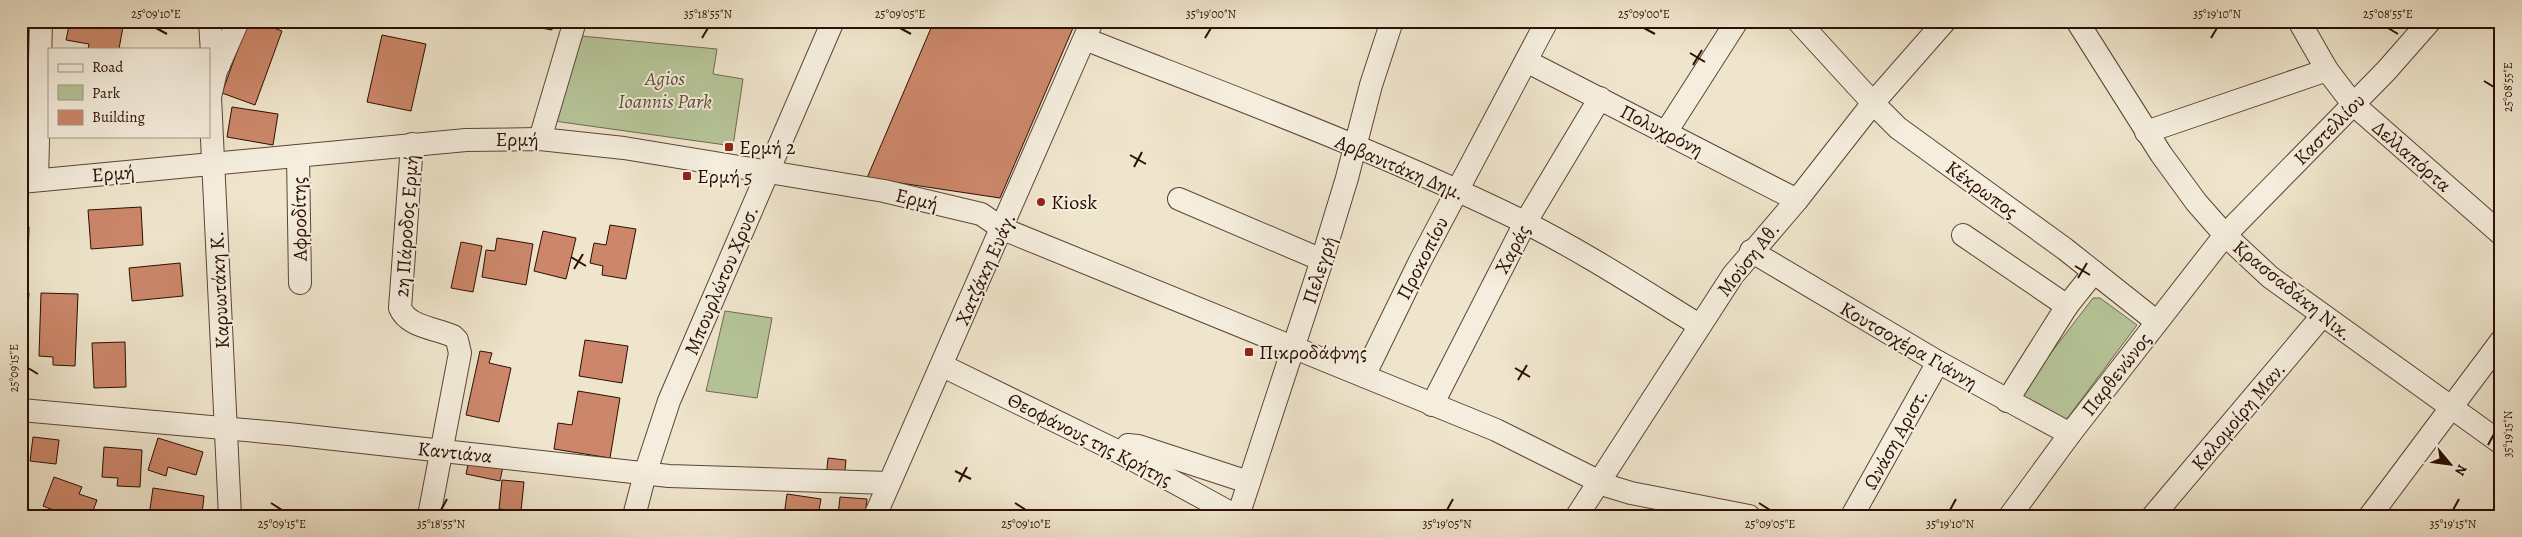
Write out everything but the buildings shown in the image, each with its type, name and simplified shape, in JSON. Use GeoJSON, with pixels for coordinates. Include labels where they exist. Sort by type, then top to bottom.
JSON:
{"type":"FeatureCollection","features":[{"type":"Feature","properties":{"kind":"street"},"geometry":{"type":"LineString","coordinates":[[29,181],[41,21]]}},
{"type":"Feature","properties":{"kind":"street"},"geometry":{"type":"LineString","coordinates":[[210,21],[212,53],[219,65]]}},
{"type":"Feature","properties":{"kind":"street","name":"Καρυωτάκη Κ."},"geometry":{"type":"LineString","coordinates":[[230,516],[210,97],[219,65],[238,21]]}},
{"type":"Feature","properties":{"kind":"street"},"geometry":{"type":"LineString","coordinates":[[540,139],[575,21]]}},
{"type":"Feature","properties":{"kind":"street","name":"Μπουρλώτου Χρυσ."},"geometry":{"type":"LineString","coordinates":[[634,516],[645,474],[676,384],[833,21]]}},
{"type":"Feature","properties":{"kind":"street","name":"Πελεγρή"},"geometry":{"type":"LineString","coordinates":[[1237,516],[1322,260],[1371,85],[1392,21]]}},
{"type":"Feature","properties":{"kind":"street","name":"Προκοπίου"},"geometry":{"type":"LineString","coordinates":[[1364,376],[1457,190],[1547,21]]}},
{"type":"Feature","properties":{"kind":"street"},"geometry":{"type":"LineString","coordinates":[[1666,132],[1737,21]]}},
{"type":"Feature","properties":{"kind":"street","name":"Κέκρωπος"},"geometry":{"type":"LineString","coordinates":[[1798,21],[1873,103],[1912,138],[2094,272],[2157,322]]}},
{"type":"Feature","properties":{"kind":"street","name":"Μούση Αθ."},"geometry":{"type":"LineString","coordinates":[[1576,516],[1750,251],[1797,200],[1873,103],[1944,21]]}},
{"type":"Feature","properties":{"kind":"street","name":"Κρασσαδάκη Νικ."},"geometry":{"type":"LineString","coordinates":[[2077,21],[2146,132],[2185,188],[2225,235],[2270,277],[2501,443]]}},
{"type":"Feature","properties":{"kind":"street","name":"Δελλαπόρτα"},"geometry":{"type":"LineString","coordinates":[[2299,21],[2327,70],[2354,104],[2500,232]]}},
{"type":"Feature","properties":{"kind":"street","name":"Καστελλίου"},"geometry":{"type":"LineString","coordinates":[[2225,235],[2354,104],[2430,21]]}},
{"type":"Feature","properties":{"kind":"street","name":"Αρβανιτάκη Δημ."},"geometry":{"type":"LineString","coordinates":[[1089,30],[1457,190],[1526,223],[1699,326]]}},
{"type":"Feature","properties":{"kind":"street","name":"Χατζάκη Ευάγ."},"geometry":{"type":"LineString","coordinates":[[875,516],[1089,30]]}},
{"type":"Feature","properties":{"kind":"street","name":"Πολυχρόνη"},"geometry":{"type":"LineString","coordinates":[[1526,61],[1797,200]]}},
{"type":"Feature","properties":{"kind":"street"},"geometry":{"type":"LineString","coordinates":[[2146,132],[2327,70]]}},
{"type":"Feature","properties":{"kind":"street","name":"Χαράς"},"geometry":{"type":"LineString","coordinates":[[1432,405],[1526,223],[1600,98]]}},
{"type":"Feature","properties":{"kind":"street","name":"Ερμή"},"geometry":{"type":"LineString","coordinates":[[29,181],[412,144],[491,139],[540,139],[615,147],[769,171],[884,192],[981,214],[1003,229]]}},
{"type":"Feature","properties":{"kind":"street","name":"2η Πάροδος Ερμή"},"geometry":{"type":"LineString","coordinates":[[412,144],[399,304],[402,312],[409,319],[453,336],[460,346],[458,375],[429,516]]}},
{"type":"Feature","properties":{"kind":"street","name":"Αφροδίτης"},"geometry":{"type":"LineString","coordinates":[[298,156],[300,283]]}},
{"type":"Feature","properties":{"kind":"street"},"geometry":{"type":"LineString","coordinates":[[1179,200],[1322,260]]}},
{"type":"Feature","properties":{"kind":"street"},"geometry":{"type":"LineString","coordinates":[[1003,229],[1518,440],[1598,481],[1632,493],[1749,516]]}},
{"type":"Feature","properties":{"kind":"street"},"geometry":{"type":"LineString","coordinates":[[1963,235],[2067,306]]}},
{"type":"Feature","properties":{"kind":"street","name":"Παρθενώνος"},"geometry":{"type":"LineString","coordinates":[[2010,516],[2070,434],[2225,235]]}},
{"type":"Feature","properties":{"kind":"street","name":"Κουτσοχέρα Γιάννη"},"geometry":{"type":"LineString","coordinates":[[1750,251],[1938,362],[2070,434]]}},
{"type":"Feature","properties":{"kind":"street"},"geometry":{"type":"LineString","coordinates":[[2007,401],[2067,306],[2094,272]]}},
{"type":"Feature","properties":{"kind":"street","name":"Καλομοίρη Μαν."},"geometry":{"type":"LineString","coordinates":[[2153,516],[2322,316]]}},
{"type":"Feature","properties":{"kind":"street"},"geometry":{"type":"LineString","coordinates":[[2370,516],[2501,341]]}},
{"type":"Feature","properties":{"kind":"street","name":"Ωνάση Αριστ."},"geometry":{"type":"LineString","coordinates":[[1852,516],[1938,362]]}},
{"type":"Feature","properties":{"kind":"street","name":"Θεοφάνους της Κρήτης"},"geometry":{"type":"LineString","coordinates":[[942,366],[1121,453],[1237,516]]}},
{"type":"Feature","properties":{"kind":"street","name":"Καντιάνα"},"geometry":{"type":"LineString","coordinates":[[21,410],[443,450],[645,474],[708,479],[889,483]]}},
{"type":"Feature","properties":{"kind":"street"},"geometry":{"type":"LineString","coordinates":[[1121,453],[1128,445],[1138,446],[1248,482]]}},
{"type":"Feature","properties":{"kind":"green space","name":"Agios Ioannis Park"},"geometry":{"type":"Polygon","coordinates":[[[581,36],[717,49],[713,74],[743,79],[733,146],[554,121],[581,36]]]}},
{"type":"Feature","properties":{"kind":"green space"},"geometry":{"type":"Polygon","coordinates":[[[2093,298],[2100,298],[2137,325],[2066,420],[2023,397],[2044,362],[2093,298]]]}},
{"type":"Feature","properties":{"kind":"green space"},"geometry":{"type":"Polygon","coordinates":[[[725,311],[772,318],[757,398],[706,391],[725,311]]]}},
{"type":"Feature","properties":{"kind":"place","name":"Ερμή 2"},"geometry":{"type":"Point","coordinates":[729,147]}},
{"type":"Feature","properties":{"kind":"place","name":"Ερμή 5"},"geometry":{"type":"Point","coordinates":[687,176]}},
{"type":"Feature","properties":{"kind":"place","name":"Kiosk"},"geometry":{"type":"Point","coordinates":[1041,202]}},
{"type":"Feature","properties":{"kind":"place","name":"Πικροδάφνης"},"geometry":{"type":"Point","coordinates":[1249,352]}}]}
